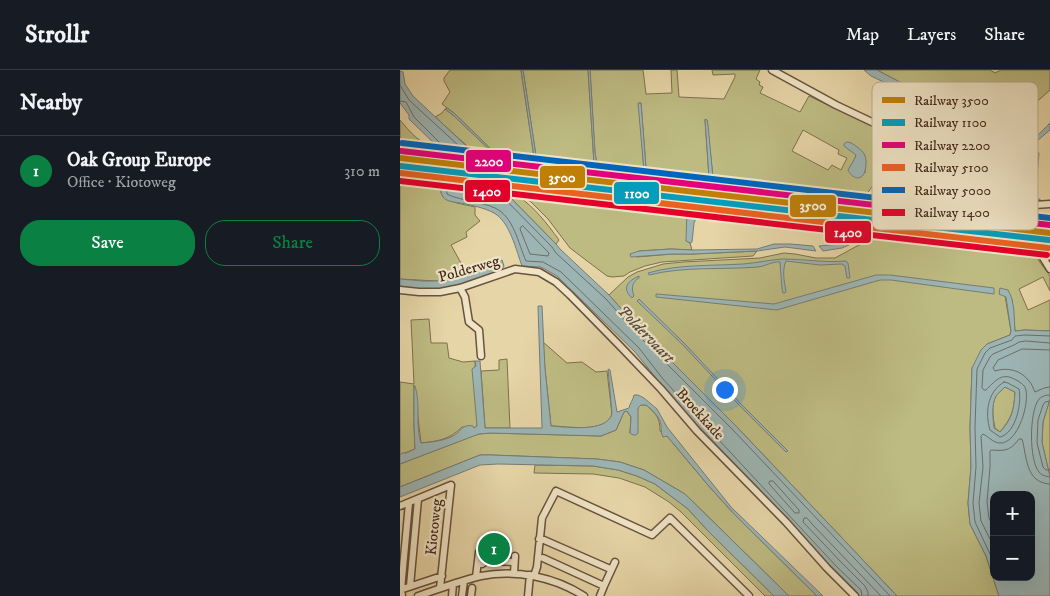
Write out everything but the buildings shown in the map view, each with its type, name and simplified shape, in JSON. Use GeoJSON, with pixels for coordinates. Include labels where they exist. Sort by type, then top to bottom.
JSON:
{"type":"FeatureCollection","features":[{"type":"Feature","properties":{"kind":"street"},"geometry":{"type":"LineString","coordinates":[[772,70],[872,122]]}},
{"type":"Feature","properties":{"kind":"street"},"geometry":{"type":"LineString","coordinates":[[1028,230],[1033,243],[1050,270]]}},
{"type":"Feature","properties":{"kind":"street","name":"Polderweg"},"geometry":{"type":"LineString","coordinates":[[400,290],[440,292],[460,288],[515,269]]}},
{"type":"Feature","properties":{"kind":"street","name":"Broekkade"},"geometry":{"type":"LineString","coordinates":[[515,269],[539,272],[556,282],[570,295],[855,596]]}},
{"type":"Feature","properties":{"kind":"street"},"geometry":{"type":"LineString","coordinates":[[460,288],[464,297],[469,322],[479,330],[481,356]]}},
{"type":"Feature","properties":{"kind":"street","name":"Kiotoweg"},"geometry":{"type":"LineString","coordinates":[[400,506],[451,486],[440,588]]}},
{"type":"Feature","properties":{"kind":"street"},"geometry":{"type":"LineString","coordinates":[[528,596],[532,576],[537,567],[542,518],[556,491],[652,535],[670,518],[749,596]]}},
{"type":"Feature","properties":{"kind":"street","name":"Kiotoweg"},"geometry":{"type":"LineString","coordinates":[[410,586],[418,499]]}},
{"type":"Feature","properties":{"kind":"street","name":"Kiotoweg"},"geometry":{"type":"LineString","coordinates":[[401,592],[409,503]]}},
{"type":"Feature","properties":{"kind":"street"},"geometry":{"type":"LineString","coordinates":[[539,539],[608,568]]}},
{"type":"Feature","properties":{"kind":"street"},"geometry":{"type":"LineString","coordinates":[[476,577],[479,552]]}},
{"type":"Feature","properties":{"kind":"street"},"geometry":{"type":"LineString","coordinates":[[543,558],[604,586]]}},
{"type":"Feature","properties":{"kind":"street"},"geometry":{"type":"LineString","coordinates":[[478,564],[486,561],[515,559],[514,574]]}},
{"type":"Feature","properties":{"kind":"street"},"geometry":{"type":"LineString","coordinates":[[600,596],[616,562]]}},
{"type":"Feature","properties":{"kind":"street"},"geometry":{"type":"LineString","coordinates":[[418,596],[476,577],[514,574],[551,580],[584,596]]}},
{"type":"Feature","properties":{"kind":"street","name":"Kiotoweg"},"geometry":{"type":"LineString","coordinates":[[401,592],[410,586],[442,576]]}},
{"type":"Feature","properties":{"kind":"street"},"geometry":{"type":"LineString","coordinates":[[462,596],[464,581]]}},
{"type":"Feature","properties":{"kind":"street"},"geometry":{"type":"LineString","coordinates":[[452,596],[453,584]]}},
{"type":"Feature","properties":{"kind":"street"},"geometry":{"type":"LineString","coordinates":[[471,596],[472,588]]}},
{"type":"Feature","properties":{"kind":"shaded area"},"geometry":{"type":"Polygon","coordinates":[[[450,70],[521,70],[534,157],[514,158],[494,152],[442,104],[450,92],[444,78],[450,70]]]}},
{"type":"Feature","properties":{"kind":"shaded area"},"geometry":{"type":"Polygon","coordinates":[[[523,70],[588,70],[593,165],[537,159],[523,70]]]}},
{"type":"Feature","properties":{"kind":"shaded area"},"geometry":{"type":"Polygon","coordinates":[[[590,70],[643,70],[646,94],[672,93],[671,70],[677,70],[679,97],[724,99],[735,74],[713,75],[712,70],[760,70],[756,79],[760,82],[759,85],[763,87],[760,93],[800,112],[809,96],[872,126],[872,186],[865,197],[715,180],[713,178],[707,120],[705,120],[709,177],[650,173],[646,168],[641,103],[639,103],[644,171],[639,173],[597,164],[590,70]],[[803,130],[792,151],[828,170],[832,165],[841,170],[847,158],[838,154],[839,150],[803,130]],[[855,153],[855,158],[865,173],[865,156],[855,153]]]}},
{"type":"Feature","properties":{"kind":"shaded area"},"geometry":{"type":"Polygon","coordinates":[[[877,70],[990,70],[995,73],[1001,70],[1050,70],[1050,90],[1038,101],[1038,82],[900,82],[877,70]]]}},
{"type":"Feature","properties":{"kind":"shaded area"},"geometry":{"type":"Polygon","coordinates":[[[445,109],[493,153],[505,158],[872,201],[872,210],[479,163],[476,154],[435,117],[445,109]]]}},
{"type":"Feature","properties":{"kind":"shaded area"},"geometry":{"type":"Polygon","coordinates":[[[400,120],[418,139],[440,150],[445,156],[444,159],[400,154],[400,120]]]}},
{"type":"Feature","properties":{"kind":"shaded area"},"geometry":{"type":"Polygon","coordinates":[[[429,169],[443,170],[441,193],[443,196],[451,201],[475,207],[475,215],[480,221],[466,232],[467,237],[451,245],[466,272],[436,281],[400,279],[400,173],[427,176],[429,169]]]}},
{"type":"Feature","properties":{"kind":"shaded area"},"geometry":{"type":"Polygon","coordinates":[[[489,175],[872,218],[872,223],[808,217],[807,223],[697,214],[696,207],[556,193],[686,207],[688,242],[692,250],[639,251],[637,257],[757,251],[753,256],[662,262],[645,266],[624,276],[612,277],[607,276],[570,248],[548,219],[531,202],[509,185],[496,183],[489,175]]]}},
{"type":"Feature","properties":{"kind":"shaded area"},"geometry":{"type":"Polygon","coordinates":[[[499,186],[511,191],[535,210],[559,240],[556,244],[499,186]]]}},
{"type":"Feature","properties":{"kind":"shaded area"},"geometry":{"type":"Polygon","coordinates":[[[917,230],[979,230],[1006,233],[1006,238],[988,238],[917,230]]]}},
{"type":"Feature","properties":{"kind":"shaded area"},"geometry":{"type":"Polygon","coordinates":[[[892,237],[1031,250],[1050,276],[1050,291],[1043,277],[1019,289],[1028,310],[1050,300],[1050,331],[1015,331],[1012,299],[1005,296],[1011,331],[1010,335],[987,344],[972,368],[971,467],[968,503],[970,524],[986,556],[990,568],[990,581],[994,581],[999,596],[897,596],[736,426],[643,333],[609,295],[628,277],[637,272],[663,264],[760,258],[784,253],[816,258],[835,258],[873,239],[892,237]]]}},
{"type":"Feature","properties":{"kind":"shaded area"},"geometry":{"type":"Polygon","coordinates":[[[1035,237],[1050,239],[1050,265],[1035,237]]]}},
{"type":"Feature","properties":{"kind":"shaded area"},"geometry":{"type":"Polygon","coordinates":[[[429,319],[431,343],[447,343],[449,358],[463,362],[475,361],[477,426],[474,428],[462,427],[453,435],[443,439],[421,443],[414,385],[415,449],[400,455],[400,382],[414,384],[411,320],[429,319]]]}},
{"type":"Feature","properties":{"kind":"shaded area"},"geometry":{"type":"Polygon","coordinates":[[[543,342],[567,363],[582,362],[596,372],[607,371],[612,414],[608,420],[594,427],[585,428],[551,426],[543,342]]]}},
{"type":"Feature","properties":{"kind":"shaded area"},"geometry":{"type":"Polygon","coordinates":[[[507,359],[510,428],[485,428],[481,371],[499,370],[499,360],[507,359]]]}},
{"type":"Feature","properties":{"kind":"shaded area"},"geometry":{"type":"Polygon","coordinates":[[[1005,387],[1015,392],[1015,399],[1012,414],[1000,432],[995,428],[993,407],[996,396],[1005,387]]]}},
{"type":"Feature","properties":{"kind":"shaded area"},"geometry":{"type":"Polygon","coordinates":[[[1050,399],[1050,477],[1042,443],[1043,422],[1050,399]]]}},
{"type":"Feature","properties":{"kind":"shaded area"},"geometry":{"type":"Polygon","coordinates":[[[641,405],[646,405],[655,413],[660,431],[667,436],[735,515],[817,596],[789,596],[685,494],[644,470],[620,462],[597,459],[480,455],[400,487],[400,464],[470,437],[490,433],[601,436],[616,430],[624,412],[627,411],[631,417],[630,433],[638,408],[641,405]]]}},
{"type":"Feature","properties":{"kind":"shaded area"},"geometry":{"type":"Polygon","coordinates":[[[535,465],[593,466],[618,470],[655,484],[688,509],[774,596],[765,596],[681,512],[645,487],[619,478],[593,474],[534,473],[535,465]]]}},
{"type":"Feature","properties":{"kind":"water"},"geometry":{"type":"Polygon","coordinates":[[[521,70],[523,70],[537,159],[593,165],[588,70],[590,70],[595,153],[597,164],[600,166],[639,173],[644,171],[638,103],[641,103],[646,168],[650,173],[709,177],[705,119],[708,125],[713,178],[715,180],[872,201],[700,180],[638,175],[498,156],[445,109],[447,108],[455,114],[494,152],[513,158],[534,157],[521,70]]]}},
{"type":"Feature","properties":{"kind":"water"},"geometry":{"type":"Polygon","coordinates":[[[864,70],[877,70],[900,82],[884,82],[864,70]]]}},
{"type":"Feature","properties":{"kind":"water"},"geometry":{"type":"Polygon","coordinates":[[[400,71],[403,72],[405,84],[413,96],[476,155],[479,163],[496,183],[560,249],[609,295],[643,333],[736,426],[897,596],[859,596],[688,415],[635,352],[557,276],[541,267],[522,266],[512,237],[500,217],[486,210],[449,201],[443,197],[441,188],[444,163],[443,152],[409,119],[409,115],[400,103],[400,71]]]}},
{"type":"Feature","properties":{"kind":"water"},"geometry":{"type":"Polygon","coordinates":[[[1050,123],[1050,130],[1038,140],[1038,135],[1050,123]]]}},
{"type":"Feature","properties":{"kind":"water"},"geometry":{"type":"Polygon","coordinates":[[[846,142],[853,144],[861,150],[866,158],[865,171],[859,178],[852,176],[848,170],[856,155],[844,146],[846,142]]]}},
{"type":"Feature","properties":{"kind":"water"},"geometry":{"type":"Polygon","coordinates":[[[556,193],[695,206],[697,216],[694,223],[692,242],[686,241],[686,207],[556,193]]]}},
{"type":"Feature","properties":{"kind":"water"},"geometry":{"type":"Polygon","coordinates":[[[877,230],[912,230],[983,238],[1006,238],[1007,230],[1010,230],[1008,242],[890,233],[866,236],[842,248],[823,251],[819,246],[841,244],[857,238],[868,231],[877,230]]]}},
{"type":"Feature","properties":{"kind":"water"},"geometry":{"type":"Polygon","coordinates":[[[774,244],[813,246],[816,251],[785,247],[757,251],[631,257],[630,254],[639,251],[671,249],[757,249],[774,244]]]}},
{"type":"Feature","properties":{"kind":"water"},"geometry":{"type":"Polygon","coordinates":[[[782,259],[846,261],[850,278],[847,278],[845,266],[842,264],[820,265],[786,261],[784,279],[786,291],[783,293],[780,262],[758,267],[676,270],[649,275],[648,273],[683,267],[743,264],[782,259]]]}},
{"type":"Feature","properties":{"kind":"water"},"geometry":{"type":"Polygon","coordinates":[[[502,260],[504,266],[501,271],[458,286],[434,290],[400,288],[400,279],[444,280],[502,260]]]}},
{"type":"Feature","properties":{"kind":"water"},"geometry":{"type":"Polygon","coordinates":[[[876,275],[890,275],[994,288],[994,294],[880,280],[777,310],[656,297],[656,294],[774,304],[876,275]]]}},
{"type":"Feature","properties":{"kind":"water"},"geometry":{"type":"Polygon","coordinates":[[[639,276],[633,286],[634,296],[632,298],[626,288],[632,280],[639,276]]]}},
{"type":"Feature","properties":{"kind":"water"},"geometry":{"type":"Polygon","coordinates":[[[1000,288],[1008,290],[1012,299],[1015,331],[1050,331],[1050,399],[1043,422],[1042,442],[1050,477],[1050,596],[999,596],[994,581],[1035,581],[1035,491],[990,491],[990,568],[970,524],[968,503],[971,467],[972,368],[981,350],[987,344],[1010,335],[1006,297],[999,294],[1000,288]],[[1005,387],[994,400],[994,428],[1000,432],[1010,418],[1015,392],[1005,387]]]}},
{"type":"Feature","properties":{"kind":"water"},"geometry":{"type":"Polygon","coordinates":[[[639,299],[788,451],[786,452],[683,345],[637,301],[639,299]]]}},
{"type":"Feature","properties":{"kind":"water"},"geometry":{"type":"Polygon","coordinates":[[[538,306],[542,306],[545,369],[551,426],[585,428],[602,424],[608,420],[612,414],[608,369],[610,370],[617,412],[629,408],[634,395],[644,398],[657,409],[667,427],[731,507],[823,596],[817,596],[735,515],[667,436],[663,437],[659,418],[646,405],[641,405],[638,408],[638,433],[636,435],[630,433],[631,417],[627,411],[624,412],[616,430],[601,436],[479,434],[400,464],[400,455],[402,453],[415,449],[414,385],[418,400],[418,429],[421,443],[443,440],[456,434],[465,426],[473,426],[474,428],[477,426],[472,369],[476,366],[475,361],[480,361],[485,428],[542,428],[538,306]]]}},
{"type":"Feature","properties":{"kind":"water"},"geometry":{"type":"Polygon","coordinates":[[[480,455],[597,459],[620,462],[644,470],[685,494],[789,596],[774,596],[688,509],[655,484],[618,470],[593,466],[480,465],[400,497],[400,487],[480,455]]]}},
{"type":"Feature","properties":{"kind":"pier"},"geometry":{"type":"Polygon","coordinates":[[[427,140],[452,148],[449,159],[482,163],[493,176],[449,171],[447,171],[447,175],[461,179],[487,181],[500,184],[503,187],[448,180],[447,182],[442,182],[444,171],[442,170],[446,154],[427,140]]]}},
{"type":"Feature","properties":{"kind":"rail line","name":"5000"},"geometry":{"type":"LineString","coordinates":[[402,143],[872,197]]}},
{"type":"Feature","properties":{"kind":"rail line","name":"2200"},"geometry":{"type":"LineString","coordinates":[[401,151],[872,205]]}},
{"type":"Feature","properties":{"kind":"rail line","name":"3500"},"geometry":{"type":"LineString","coordinates":[[400,158],[872,212]]}},
{"type":"Feature","properties":{"kind":"rail line","name":"1100"},"geometry":{"type":"LineString","coordinates":[[400,166],[872,220]]}},
{"type":"Feature","properties":{"kind":"rail line","name":"5100"},"geometry":{"type":"LineString","coordinates":[[400,173],[872,228]]}},
{"type":"Feature","properties":{"kind":"rail line","name":"1400"},"geometry":{"type":"LineString","coordinates":[[400,181],[1047,255]]}},
{"type":"Feature","properties":{"kind":"rail line","name":"5000"},"geometry":{"type":"LineString","coordinates":[[1038,217],[1050,218]]}},
{"type":"Feature","properties":{"kind":"rail line","name":"2200"},"geometry":{"type":"LineString","coordinates":[[1038,224],[1050,225]]}},
{"type":"Feature","properties":{"kind":"rail line","name":"5100"},"geometry":{"type":"LineString","coordinates":[[892,230],[1048,248]]}},
{"type":"Feature","properties":{"kind":"rail line","name":"1100"},"geometry":{"type":"LineString","coordinates":[[961,230],[1049,240]]}},
{"type":"Feature","properties":{"kind":"rail line","name":"3500"},"geometry":{"type":"LineString","coordinates":[[1024,230],[1050,233]]}},
{"type":"Feature","properties":{"kind":"place","name":"Oak Group Europe"},"geometry":{"type":"Point","coordinates":[494,549]}},
{"type":"Feature","properties":{"kind":"water label","name":"Poldervaart"},"geometry":{"type":"Point","coordinates":[646,334]}}]}
